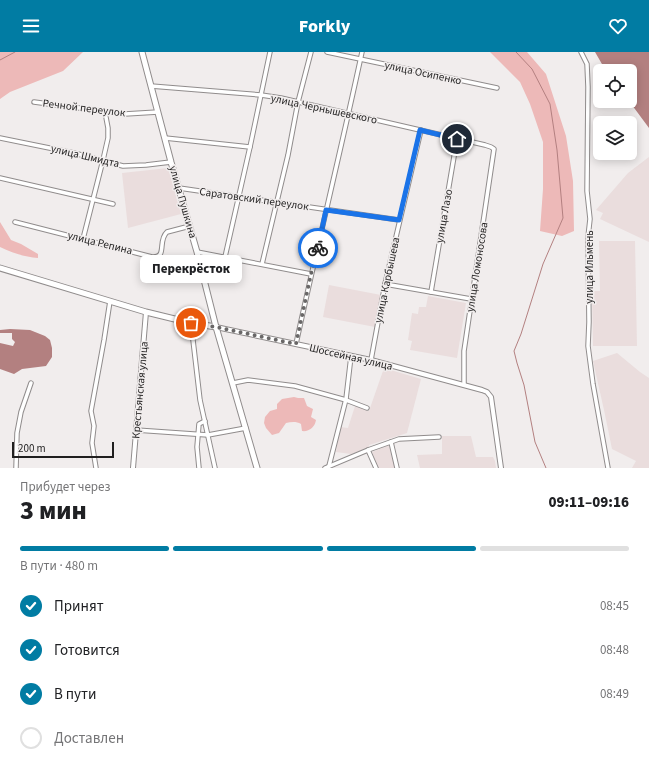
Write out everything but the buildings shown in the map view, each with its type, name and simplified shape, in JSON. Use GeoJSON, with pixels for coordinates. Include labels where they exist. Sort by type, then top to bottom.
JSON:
{"type":"FeatureCollection","features":[{"type":"Feature","properties":{"kind":"main road","name":"улица Пушкина"},"geometry":{"type":"LineString","coordinates":[[142,52],[216,327],[257,468]]}},
{"type":"Feature","properties":{"kind":"main road","name":"Шоссейная улица"},"geometry":{"type":"LineString","coordinates":[[0,268],[146,312],[191,323],[216,327]]}},
{"type":"Feature","properties":{"kind":"street"},"geometry":{"type":"LineString","coordinates":[[225,257],[270,52]]}},
{"type":"Feature","properties":{"kind":"street"},"geometry":{"type":"LineString","coordinates":[[262,264],[288,155],[298,102],[311,52]]}},
{"type":"Feature","properties":{"kind":"street","name":"улица Осипенко"},"geometry":{"type":"LineString","coordinates":[[327,52],[497,88]]}},
{"type":"Feature","properties":{"kind":"street"},"geometry":{"type":"LineString","coordinates":[[296,344],[362,52]]}},
{"type":"Feature","properties":{"kind":"street","name":"улица Ильмень"},"geometry":{"type":"LineString","coordinates":[[581,52],[587,64],[588,87],[587,191],[590,219],[588,237],[588,346],[593,384],[608,468]]}},
{"type":"Feature","properties":{"kind":"street","name":"улица Чернышевского"},"geometry":{"type":"LineString","coordinates":[[151,86],[261,95],[298,102],[485,145],[494,149]]}},
{"type":"Feature","properties":{"kind":"street","name":"Речной переулок"},"geometry":{"type":"LineString","coordinates":[[34,102],[125,114],[158,112]]}},
{"type":"Feature","properties":{"kind":"street"},"geometry":{"type":"LineString","coordinates":[[84,239],[108,138],[105,112]]}},
{"type":"Feature","properties":{"kind":"street","name":"улица Карбышева"},"geometry":{"type":"LineString","coordinates":[[371,360],[385,284],[420,130]]}},
{"type":"Feature","properties":{"kind":"street","name":"улица Шмидта"},"geometry":{"type":"LineString","coordinates":[[0,138],[74,153],[123,166],[171,162]]}},
{"type":"Feature","properties":{"kind":"street"},"geometry":{"type":"LineString","coordinates":[[165,138],[250,147]]}},
{"type":"Feature","properties":{"kind":"street","name":"улица Лазо"},"geometry":{"type":"LineString","coordinates":[[431,292],[457,139]]}},
{"type":"Feature","properties":{"kind":"street","name":"улица Ломоносова"},"geometry":{"type":"LineString","coordinates":[[464,384],[464,351],[494,149]]}},
{"type":"Feature","properties":{"kind":"street"},"geometry":{"type":"LineString","coordinates":[[0,178],[113,204]]}},
{"type":"Feature","properties":{"kind":"street","name":"Саратовский переулок"},"geometry":{"type":"LineString","coordinates":[[179,188],[399,220]]}},
{"type":"Feature","properties":{"kind":"street","name":"улица Репина"},"geometry":{"type":"LineString","coordinates":[[15,222],[152,257],[157,257],[162,252],[164,235],[167,232],[190,226]]}},
{"type":"Feature","properties":{"kind":"street"},"geometry":{"type":"LineString","coordinates":[[197,252],[311,274]]}},
{"type":"Feature","properties":{"kind":"street"},"geometry":{"type":"LineString","coordinates":[[385,284],[471,299]]}},
{"type":"Feature","properties":{"kind":"street"},"geometry":{"type":"LineString","coordinates":[[96,468],[92,443],[94,426],[91,411],[110,301]]}},
{"type":"Feature","properties":{"kind":"street","name":"Крестьянская улица"},"geometry":{"type":"LineString","coordinates":[[133,468],[146,312]]}},
{"type":"Feature","properties":{"kind":"street"},"geometry":{"type":"LineString","coordinates":[[191,323],[200,400],[215,468]]}},
{"type":"Feature","properties":{"kind":"street","name":"Шоссейная улица"},"geometry":{"type":"LineString","coordinates":[[216,327],[371,360],[464,384],[487,392],[491,397],[501,468]]}},
{"type":"Feature","properties":{"kind":"street"},"geometry":{"type":"LineString","coordinates":[[329,466],[346,400],[352,356]]}},
{"type":"Feature","properties":{"kind":"street"},"geometry":{"type":"LineString","coordinates":[[232,383],[248,380],[294,386],[346,400],[367,408]]}},
{"type":"Feature","properties":{"kind":"street"},"geometry":{"type":"LineString","coordinates":[[16,468],[17,433],[21,412],[31,383]]}},
{"type":"Feature","properties":{"kind":"street"},"geometry":{"type":"LineString","coordinates":[[199,468],[199,424],[205,421]]}},
{"type":"Feature","properties":{"kind":"street"},"geometry":{"type":"LineString","coordinates":[[136,430],[208,435],[246,428]]}},
{"type":"Feature","properties":{"kind":"street"},"geometry":{"type":"LineString","coordinates":[[325,468],[368,450],[400,439],[439,437]]}},
{"type":"Feature","properties":{"kind":"street"},"geometry":{"type":"LineString","coordinates":[[390,442],[397,468]]}},
{"type":"Feature","properties":{"kind":"street"},"geometry":{"type":"LineString","coordinates":[[368,450],[376,468]]}},
{"type":"Feature","properties":{"kind":"shaded area"},"geometry":{"type":"Polygon","coordinates":[[[0,52],[83,52],[63,71],[10,92],[0,99],[0,52]]]}},
{"type":"Feature","properties":{"kind":"shaded area"},"geometry":{"type":"Polygon","coordinates":[[[490,52],[527,52],[546,74],[566,136],[573,181],[574,231],[562,236],[540,231],[543,189],[543,142],[530,104],[520,82],[490,52]]]}},
{"type":"Feature","properties":{"kind":"shaded area"},"geometry":{"type":"Polygon","coordinates":[[[595,52],[649,52],[649,128],[634,108],[637,108],[637,64],[602,64],[595,52]]]}},
{"type":"Feature","properties":{"kind":"shaded area"},"geometry":{"type":"Polygon","coordinates":[[[649,157],[649,242],[600,219],[603,213],[596,210],[628,173],[649,157]]]}},
{"type":"Feature","properties":{"kind":"shaded area"},"geometry":{"type":"Polygon","coordinates":[[[168,168],[181,214],[128,228],[122,173],[168,168]]]}},
{"type":"Feature","properties":{"kind":"shaded area"},"geometry":{"type":"Polygon","coordinates":[[[0,222],[11,240],[38,254],[38,258],[28,257],[0,247],[0,222]]]}},
{"type":"Feature","properties":{"kind":"shaded area"},"geometry":{"type":"Polygon","coordinates":[[[599,241],[635,241],[637,346],[593,346],[592,291],[600,291],[599,241]]]}},
{"type":"Feature","properties":{"kind":"shaded area"},"geometry":{"type":"Polygon","coordinates":[[[329,285],[381,295],[375,327],[323,317],[329,285]]]}},
{"type":"Feature","properties":{"kind":"shaded area"},"geometry":{"type":"Polygon","coordinates":[[[428,296],[466,303],[457,358],[410,350],[412,341],[408,340],[412,313],[418,314],[419,307],[426,307],[428,296]]]}},
{"type":"Feature","properties":{"kind":"shaded area"},"geometry":{"type":"Polygon","coordinates":[[[0,330],[30,330],[45,336],[50,340],[52,357],[46,366],[22,369],[14,374],[0,369],[0,343],[13,346],[15,342],[12,339],[12,333],[0,333],[0,330]]]}},
{"type":"Feature","properties":{"kind":"shaded area"},"geometry":{"type":"Polygon","coordinates":[[[617,353],[649,378],[649,468],[632,468],[636,461],[612,449],[593,361],[617,353]]]}},
{"type":"Feature","properties":{"kind":"shaded area"},"geometry":{"type":"Polygon","coordinates":[[[384,368],[421,379],[407,433],[369,445],[369,448],[351,454],[336,452],[340,427],[348,428],[355,406],[369,411],[384,368]]]}},
{"type":"Feature","properties":{"kind":"shaded area"},"geometry":{"type":"Polygon","coordinates":[[[294,397],[304,398],[307,406],[313,409],[311,417],[316,420],[314,425],[309,430],[302,431],[301,424],[299,423],[286,423],[279,433],[272,435],[264,423],[265,417],[270,411],[277,409],[277,404],[282,399],[294,397]]]}},
{"type":"Feature","properties":{"kind":"shaded area"},"geometry":{"type":"Polygon","coordinates":[[[442,436],[471,436],[476,457],[493,457],[496,468],[420,468],[417,455],[442,454],[442,436]]]}},
{"type":"Feature","properties":{"kind":"shaded area"},"geometry":{"type":"Polygon","coordinates":[[[389,445],[395,468],[378,468],[372,452],[389,445]]]}},
{"type":"Feature","properties":{"kind":"waterway"},"geometry":{"type":"LineString","coordinates":[[0,60],[15,52]]}},
{"type":"Feature","properties":{"kind":"waterway"},"geometry":{"type":"LineString","coordinates":[[516,52],[532,69],[550,104],[557,150],[563,218],[543,264],[521,334],[514,351],[524,385],[535,442],[546,468]]}},
{"type":"Feature","properties":{"kind":"way so far"},"geometry":{"type":"LineString","coordinates":[[191,323],[296,344],[318,248]]}},
{"type":"Feature","properties":{"kind":"place","name":"Перекрёсток"},"geometry":{"type":"Point","coordinates":[191,323]}},
{"type":"Feature","properties":{"kind":"route"},"geometry":{"type":"LineString","coordinates":[[318,248],[326,210],[399,220],[420,130],[457,139]]}}]}
